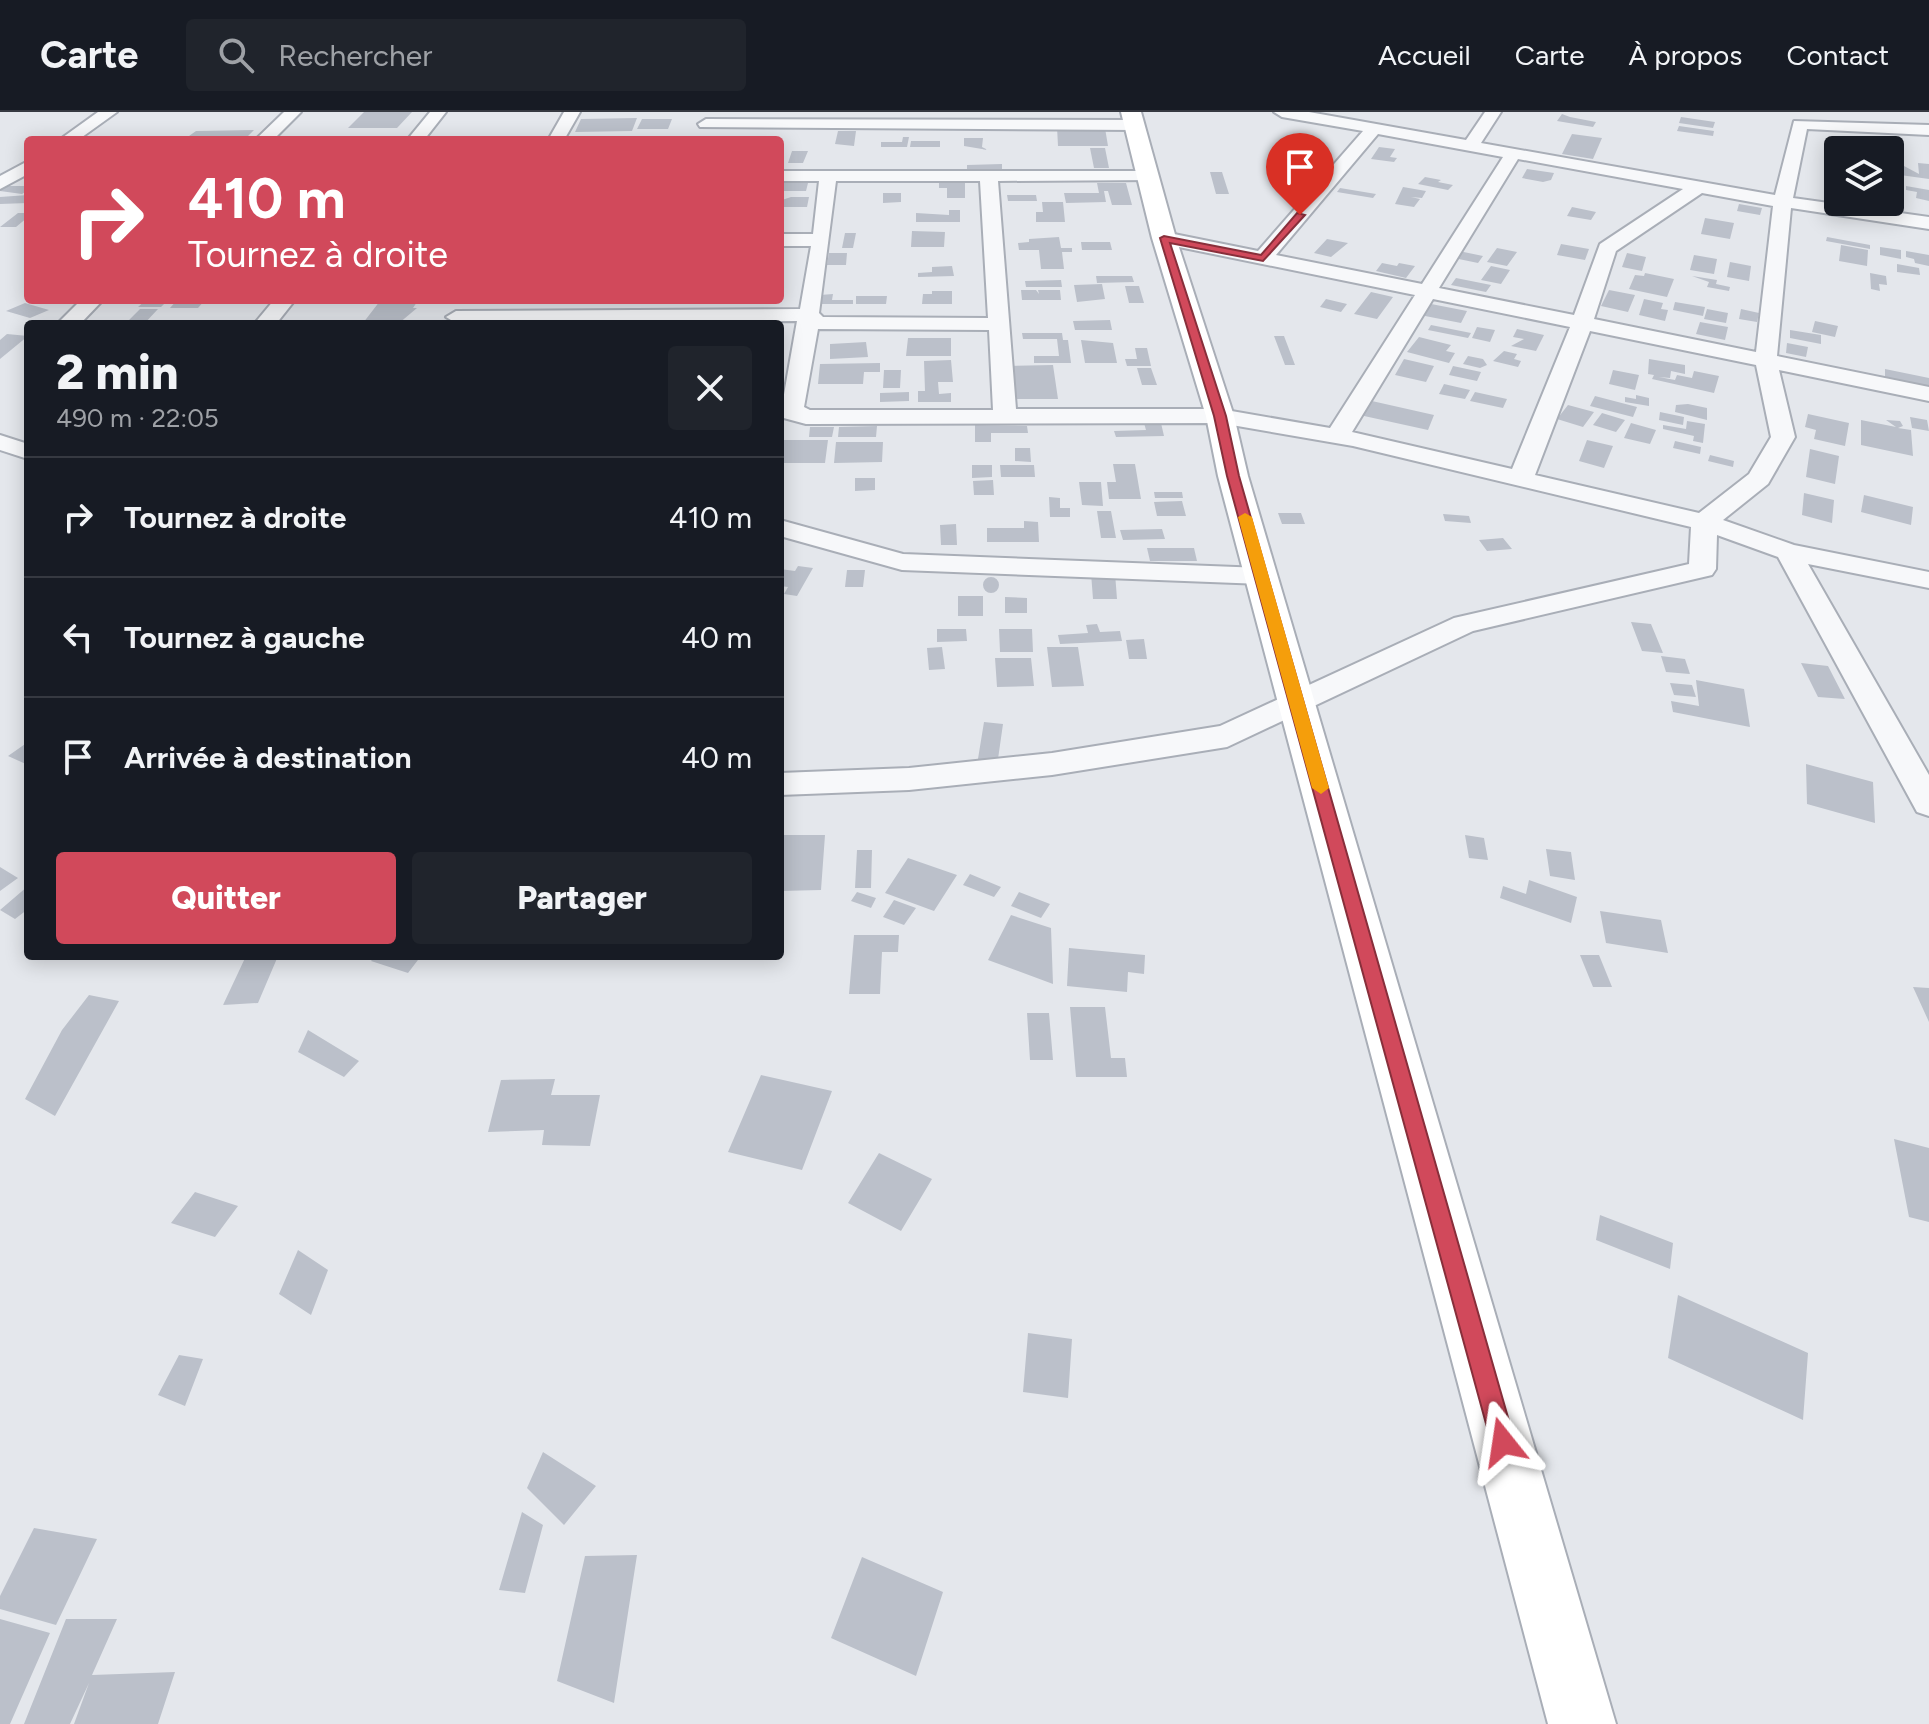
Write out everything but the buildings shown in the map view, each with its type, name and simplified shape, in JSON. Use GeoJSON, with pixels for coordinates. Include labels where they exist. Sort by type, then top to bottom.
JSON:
{"type":"FeatureCollection","features":[{"type":"Feature","properties":{"kind":"street"},"geometry":{"type":"LineString","coordinates":[[73,136],[109,112]]}},
{"type":"Feature","properties":{"kind":"street"},"geometry":{"type":"LineString","coordinates":[[267,136],[293,112]]}},
{"type":"Feature","properties":{"kind":"street"},"geometry":{"type":"LineString","coordinates":[[418,136],[438,112]]}},
{"type":"Feature","properties":{"kind":"street"},"geometry":{"type":"LineString","coordinates":[[558,136],[572,112]]}},
{"type":"Feature","properties":{"kind":"street"},"geometry":{"type":"LineString","coordinates":[[1282,112],[1346,118],[1374,129],[1699,187],[1929,223]]}},
{"type":"Feature","properties":{"kind":"street"},"geometry":{"type":"LineString","coordinates":[[1470,146],[1493,112]]}},
{"type":"Feature","properties":{"kind":"street"},"geometry":{"type":"LineString","coordinates":[[706,124],[1133,118],[1164,238],[1220,416],[1297,705],[1582,1724]]}},
{"type":"Feature","properties":{"kind":"street"},"geometry":{"type":"LineString","coordinates":[[784,784],[909,779],[1067,762],[1227,736],[1464,624],[1702,569],[1704,522],[1759,479],[1783,437],[1766,361],[1783,201],[1800,124],[1929,130]]}},
{"type":"Feature","properties":{"kind":"street"},"geometry":{"type":"LineString","coordinates":[[1263,258],[1374,129]]}},
{"type":"Feature","properties":{"kind":"street"},"geometry":{"type":"LineString","coordinates":[[1337,436],[1513,154]]}},
{"type":"Feature","properties":{"kind":"street"},"geometry":{"type":"LineString","coordinates":[[784,176],[1149,176]]}},
{"type":"Feature","properties":{"kind":"street"},"geometry":{"type":"LineString","coordinates":[[828,176],[822,240],[809,315],[786,410],[806,417],[1220,416],[1337,436],[1704,522],[1788,552],[1929,580]]}},
{"type":"Feature","properties":{"kind":"street"},"geometry":{"type":"LineString","coordinates":[[989,178],[1005,416]]}},
{"type":"Feature","properties":{"kind":"street"},"geometry":{"type":"LineString","coordinates":[[1521,479],[1582,324],[1607,248],[1699,187]]}},
{"type":"Feature","properties":{"kind":"street"},"geometry":{"type":"LineString","coordinates":[[1164,238],[1929,394]]}},
{"type":"Feature","properties":{"kind":"street"},"geometry":{"type":"LineString","coordinates":[[784,240],[822,240]]}},
{"type":"Feature","properties":{"kind":"street"},"geometry":{"type":"LineString","coordinates":[[72,320],[89,304]]}},
{"type":"Feature","properties":{"kind":"street"},"geometry":{"type":"LineString","coordinates":[[268,320],[282,304]]}},
{"type":"Feature","properties":{"kind":"street"},"geometry":{"type":"LineString","coordinates":[[464,304],[456,317],[631,320],[809,315],[818,323],[998,324]]}},
{"type":"Feature","properties":{"kind":"street"},"geometry":{"type":"LineString","coordinates":[[0,442],[24,451]]}},
{"type":"Feature","properties":{"kind":"street"},"geometry":{"type":"LineString","coordinates":[[784,529],[902,562],[1262,576]]}},
{"type":"Feature","properties":{"kind":"street"},"geometry":{"type":"LineString","coordinates":[[1788,552],[1929,804]]}},
{"type":"Feature","properties":{"kind":"slow traffic"},"geometry":{"type":"LineString","coordinates":[[1245,517],[1321,788]]}},
{"type":"Feature","properties":{"kind":"route"},"geometry":{"type":"LineString","coordinates":[[1300,215],[1263,258],[1164,238],[1220,416],[1233,476],[1503,1442]]}}]}
